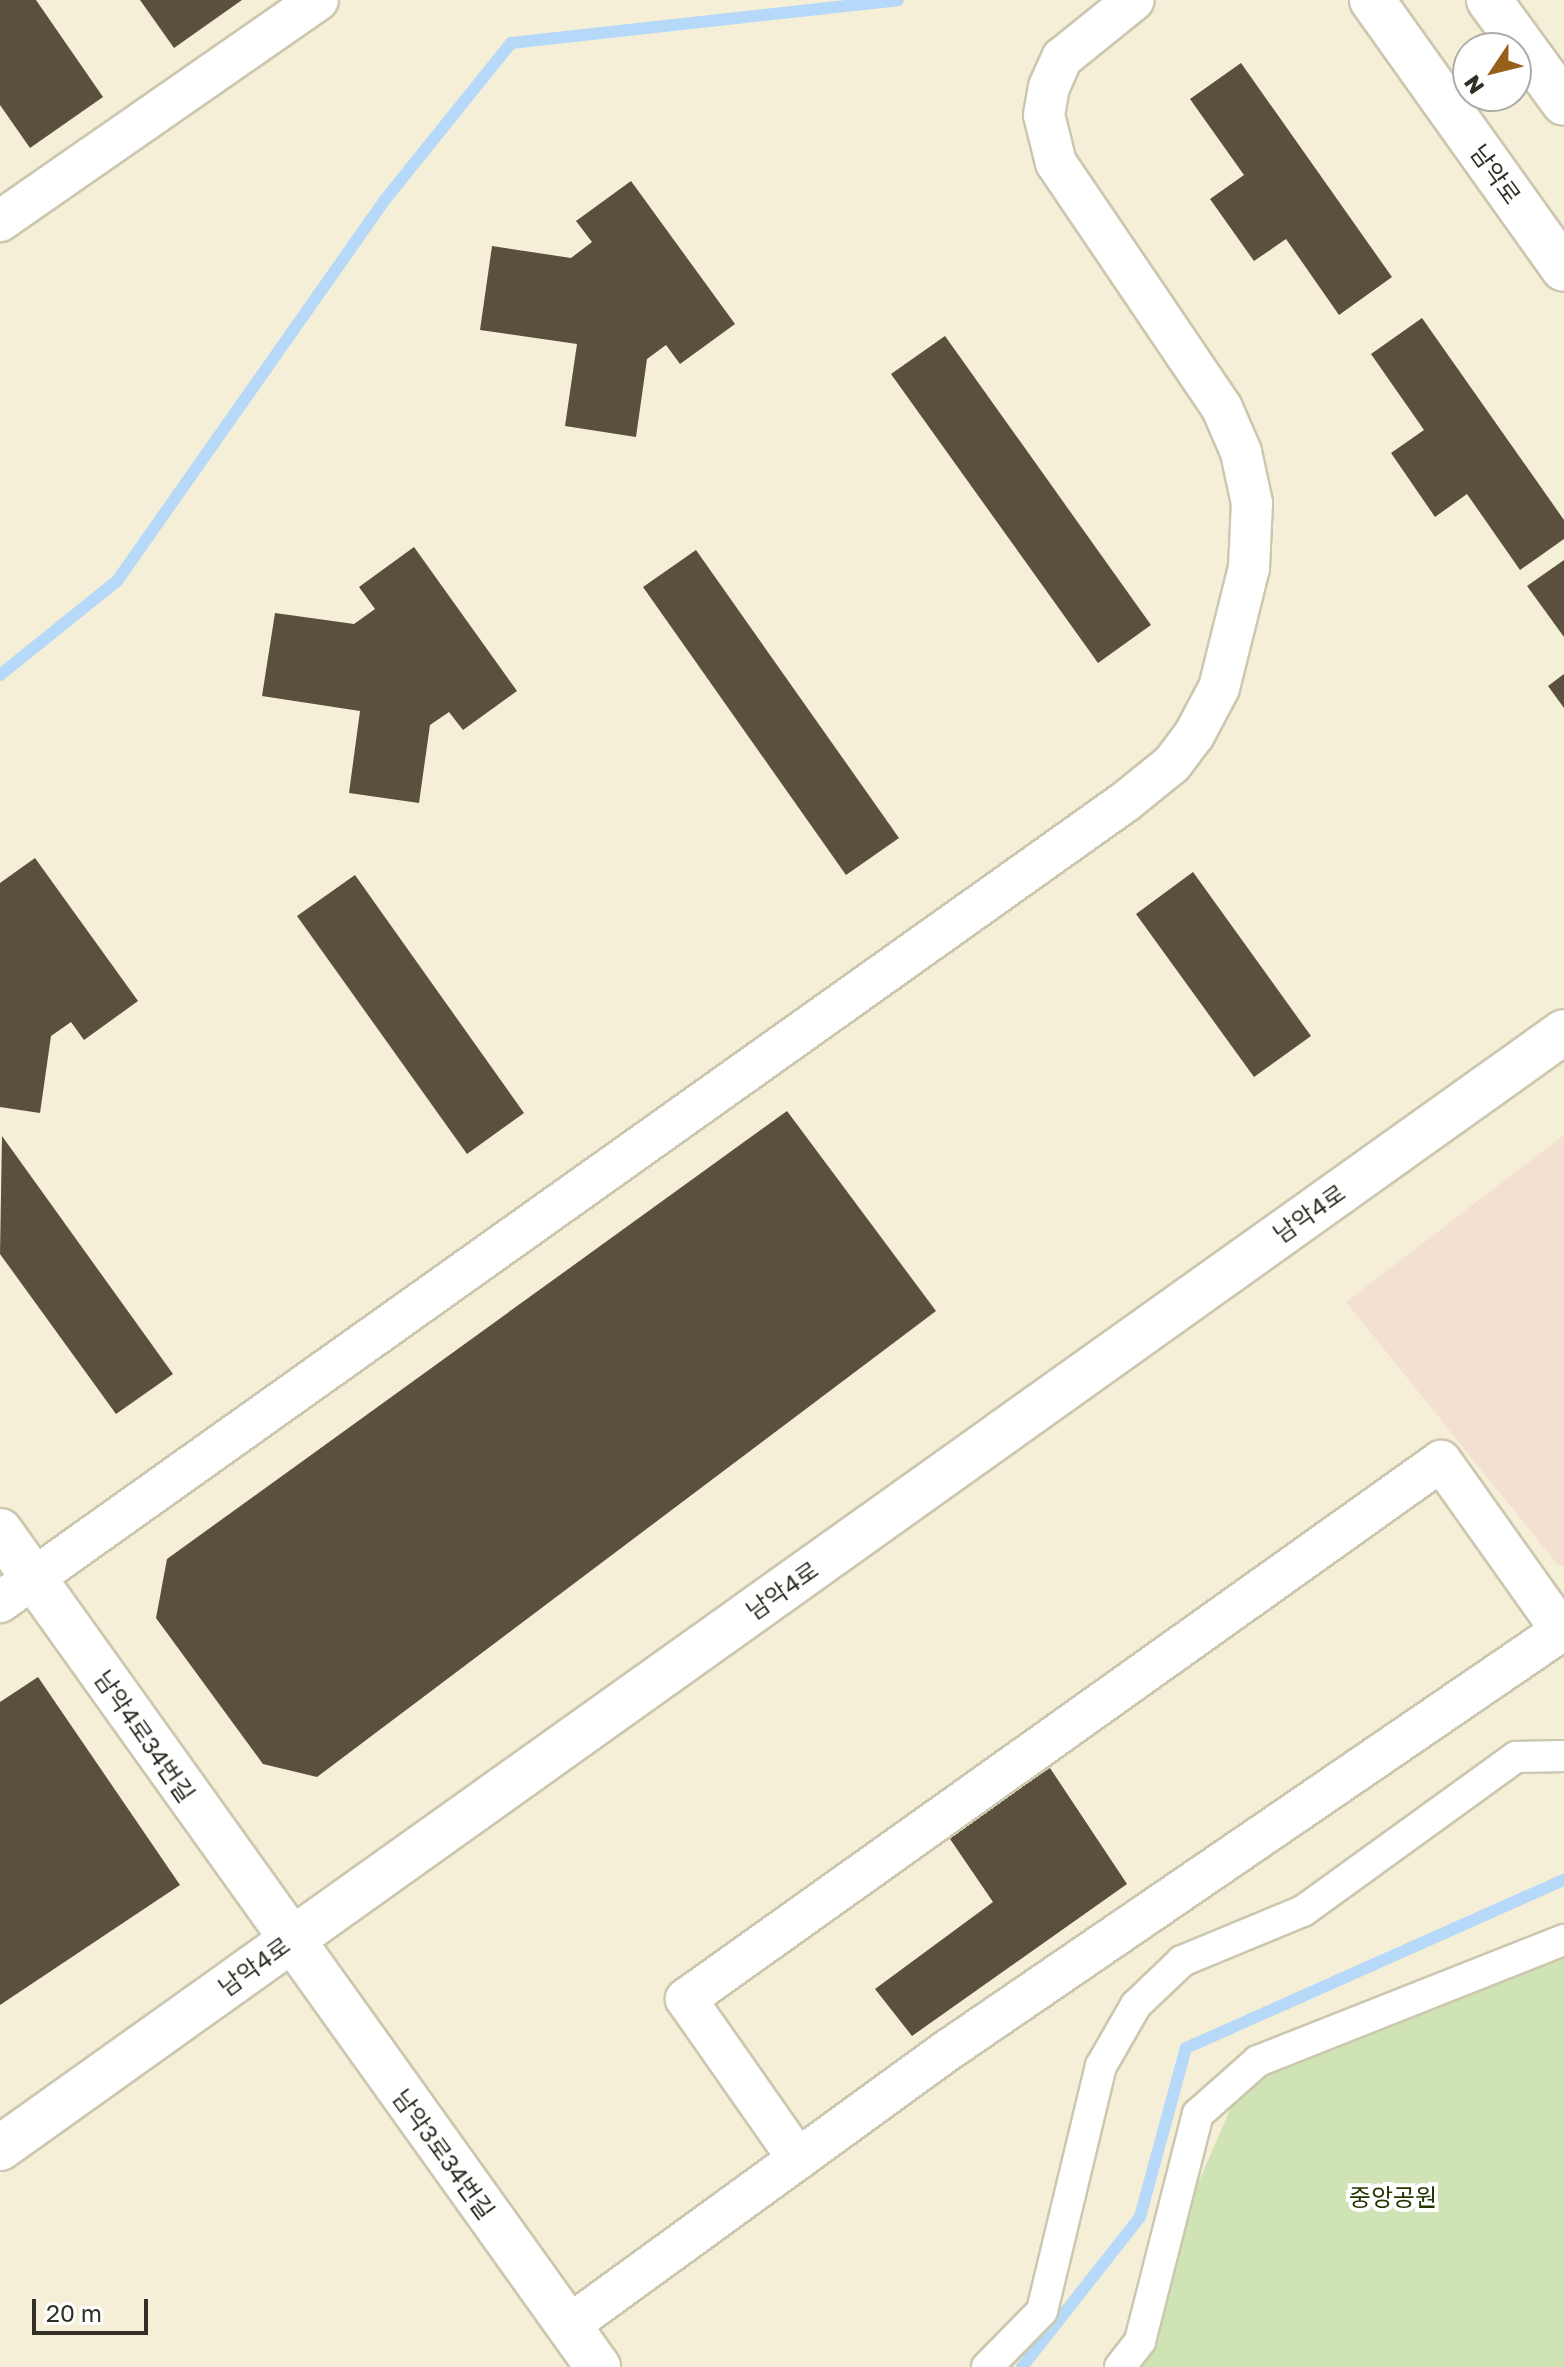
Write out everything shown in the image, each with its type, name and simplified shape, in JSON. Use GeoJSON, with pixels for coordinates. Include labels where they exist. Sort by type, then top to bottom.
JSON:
{"type":"FeatureCollection","features":[{"type":"Feature","properties":{"kind":"street"},"geometry":{"type":"LineString","coordinates":[[0,221],[318,0]]}},
{"type":"Feature","properties":{"kind":"street"},"geometry":{"type":"LineString","coordinates":[[17,1591],[1125,802],[1172,764],[1194,735],[1219,688],[1249,568],[1252,503],[1241,452],[1222,408],[1056,163],[1044,115],[1049,87],[1062,58],[1134,0]]}},
{"type":"Feature","properties":{"kind":"street","name":"남악로"},"geometry":{"type":"LineString","coordinates":[[1372,0],[1564,269]]}},
{"type":"Feature","properties":{"kind":"street"},"geometry":{"type":"LineString","coordinates":[[1489,0],[1564,103]]}},
{"type":"Feature","properties":{"kind":"street","name":"남악4로"},"geometry":{"type":"LineString","coordinates":[[0,2148],[1564,1032]]}},
{"type":"Feature","properties":{"kind":"street"},"geometry":{"type":"LineString","coordinates":[[568,2326],[798,2159],[1563,1630],[1441,1461],[686,1999],[798,2159]]}},
{"type":"Feature","properties":{"kind":"street","name":"남악4로34번길"},"geometry":{"type":"LineString","coordinates":[[0,1531],[17,1591],[289,1941]]}},
{"type":"Feature","properties":{"kind":"street"},"geometry":{"type":"LineString","coordinates":[[987,2367],[1042,2311],[1101,2066],[1136,2005],[1182,1961],[1303,1911],[1516,1757],[1564,1756]]}},
{"type":"Feature","properties":{"kind":"street"},"geometry":{"type":"LineString","coordinates":[[1120,2367],[1140,2341],[1198,2114],[1258,2061],[1564,1940]]}},
{"type":"Feature","properties":{"kind":"street","name":"남악3로34번길"},"geometry":{"type":"LineString","coordinates":[[289,1941],[598,2367]]}},
{"type":"Feature","properties":{"kind":"shaded area"},"geometry":{"type":"Polygon","coordinates":[[[1564,1135],[1564,1566],[1558,1565],[1346,1302],[1564,1135]]]}},
{"type":"Feature","properties":{"kind":"green space","name":"중앙공원"},"geometry":{"type":"Polygon","coordinates":[[[1564,1922],[1564,2367],[1118,2367],[1243,2080],[1564,1922]]]}},
{"type":"Feature","properties":{"kind":"building"},"geometry":{"type":"Polygon","coordinates":[[[0,0],[36,0],[103,97],[30,148],[0,105],[0,0]]]}},
{"type":"Feature","properties":{"kind":"building"},"geometry":{"type":"Polygon","coordinates":[[[140,0],[242,0],[174,48],[140,0]]]}},
{"type":"Feature","properties":{"kind":"building"},"geometry":{"type":"Polygon","coordinates":[[[1241,63],[1392,277],[1339,315],[1286,239],[1254,261],[1210,199],[1244,175],[1190,99],[1241,63]]]}},
{"type":"Feature","properties":{"kind":"building"},"geometry":{"type":"Polygon","coordinates":[[[631,181],[735,324],[680,364],[666,345],[647,359],[636,437],[565,426],[577,344],[480,330],[492,246],[571,258],[592,242],[576,221],[631,181]]]}},
{"type":"Feature","properties":{"kind":"building"},"geometry":{"type":"Polygon","coordinates":[[[1422,318],[1564,520],[1564,539],[1520,570],[1467,494],[1435,517],[1391,453],[1424,430],[1371,354],[1422,318]]]}},
{"type":"Feature","properties":{"kind":"building"},"geometry":{"type":"Polygon","coordinates":[[[945,336],[1151,625],[1098,663],[891,374],[945,336]]]}},
{"type":"Feature","properties":{"kind":"building"},"geometry":{"type":"Polygon","coordinates":[[[414,547],[517,691],[463,730],[449,712],[430,725],[419,803],[349,793],[360,711],[262,696],[275,613],[354,624],[375,609],[359,587],[414,547]]]}},
{"type":"Feature","properties":{"kind":"building"},"geometry":{"type":"Polygon","coordinates":[[[696,550],[899,838],[846,875],[643,587],[696,550]]]}},
{"type":"Feature","properties":{"kind":"building"},"geometry":{"type":"Polygon","coordinates":[[[1564,560],[1564,637],[1527,586],[1564,560]]]}},
{"type":"Feature","properties":{"kind":"building"},"geometry":{"type":"Polygon","coordinates":[[[1564,674],[1564,708],[1548,686],[1564,674]]]}},
{"type":"Feature","properties":{"kind":"building"},"geometry":{"type":"Polygon","coordinates":[[[35,858],[138,1001],[84,1040],[71,1022],[51,1036],[40,1113],[0,1107],[0,883],[35,858]]]}},
{"type":"Feature","properties":{"kind":"building"},"geometry":{"type":"Polygon","coordinates":[[[1193,872],[1311,1036],[1254,1077],[1136,914],[1193,872]]]}},
{"type":"Feature","properties":{"kind":"building"},"geometry":{"type":"Polygon","coordinates":[[[355,875],[524,1113],[467,1154],[297,916],[355,875]]]}},
{"type":"Feature","properties":{"kind":"building"},"geometry":{"type":"Polygon","coordinates":[[[787,1111],[936,1311],[317,1777],[263,1764],[156,1618],[167,1559],[787,1111]]]}},
{"type":"Feature","properties":{"kind":"building"},"geometry":{"type":"Polygon","coordinates":[[[2,1136],[173,1374],[116,1414],[0,1254],[2,1136]]]}},
{"type":"Feature","properties":{"kind":"building"},"geometry":{"type":"Polygon","coordinates":[[[38,1677],[180,1885],[0,2005],[0,1702],[38,1677]]]}},
{"type":"Feature","properties":{"kind":"building"},"geometry":{"type":"Polygon","coordinates":[[[1050,1768],[1127,1884],[912,2036],[875,1989],[993,1902],[948,1836],[1050,1768]]]}},
{"type":"Feature","properties":{"kind":"waterway"},"geometry":{"type":"LineString","coordinates":[[0,675],[117,581],[384,201],[511,43],[898,0]]}},
{"type":"Feature","properties":{"kind":"waterway"},"geometry":{"type":"LineString","coordinates":[[1022,2367],[1140,2217],[1186,2048],[1564,1880]]}}]}
